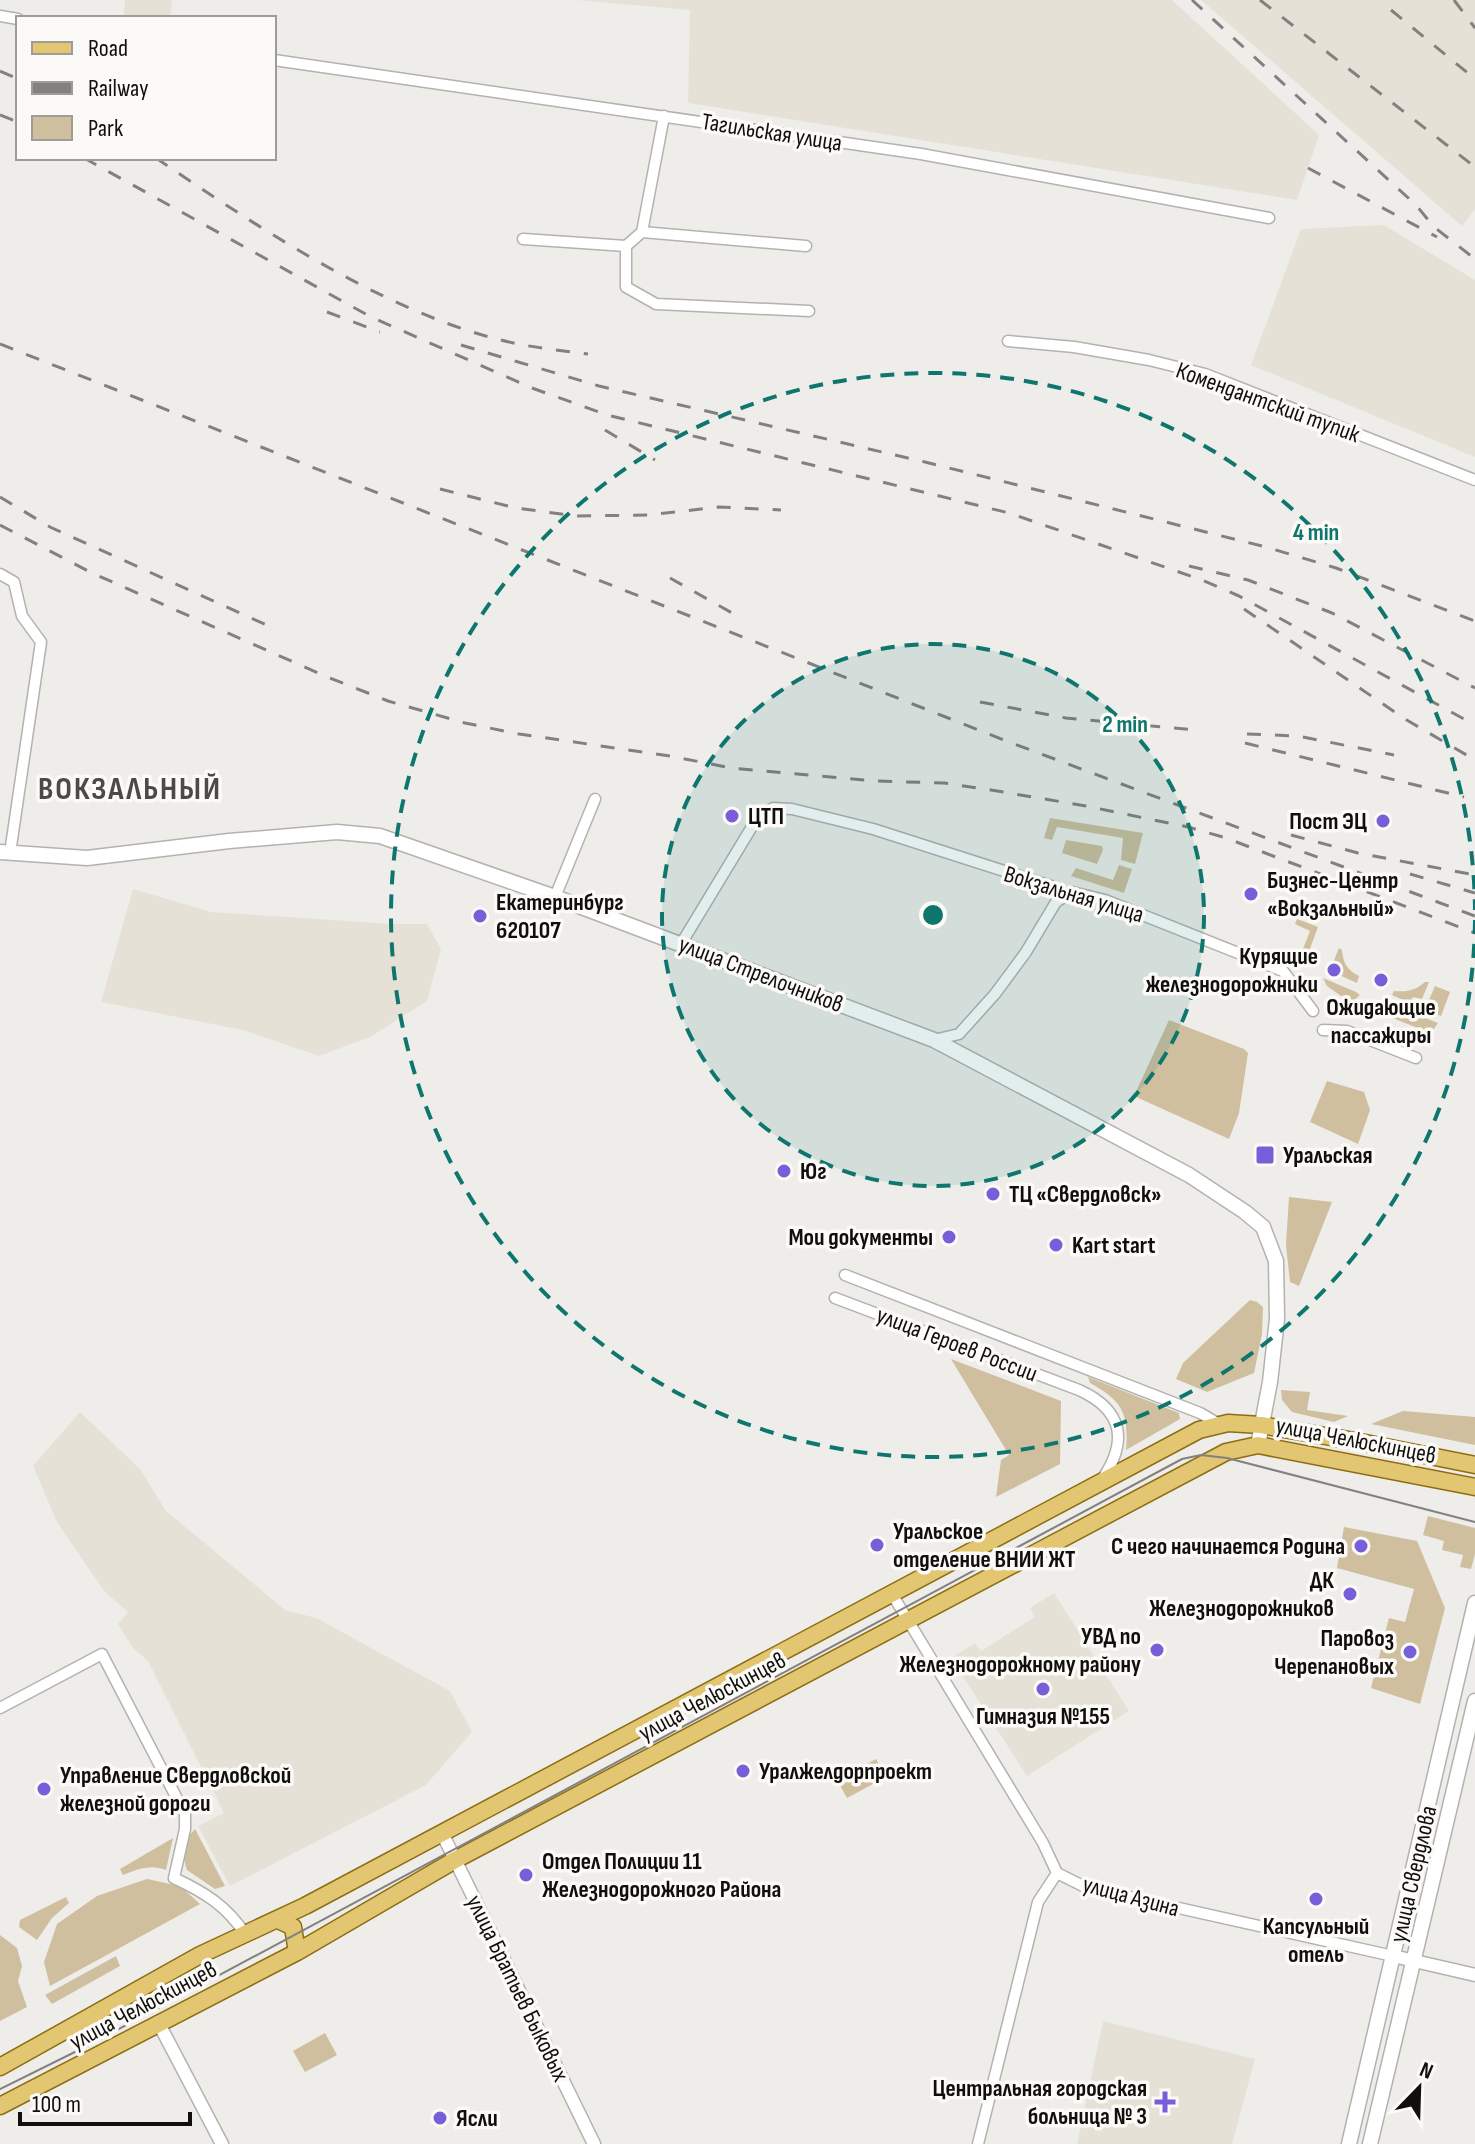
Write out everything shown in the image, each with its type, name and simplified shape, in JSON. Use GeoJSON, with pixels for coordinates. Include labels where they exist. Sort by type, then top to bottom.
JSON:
{"type":"FeatureCollection","features":[{"type":"Feature","properties":{"kind":"main road","name":"улица Стрелочников"},"geometry":{"type":"LineString","coordinates":[[5,852],[87,858],[337,832],[380,836],[555,897],[934,1040],[1189,1175],[1263,1227],[1276,1261],[1278,1293],[1274,1358],[1258,1445]]}},
{"type":"Feature","properties":{"kind":"main road","name":"улица Челюскинцев"},"geometry":{"type":"LineString","coordinates":[[0,2067],[200,1955],[278,1920],[1199,1430],[1219,1424],[1261,1425],[1475,1465]]}},
{"type":"Feature","properties":{"kind":"main road","name":"улица Челюскинцев"},"geometry":{"type":"LineString","coordinates":[[0,2106],[297,1952],[455,1860],[1226,1452],[1258,1445],[1475,1487]]}},
{"type":"Feature","properties":{"kind":"main road","name":"улица Свердлова"},"geometry":{"type":"LineString","coordinates":[[1349,2144],[1475,1603]]}},
{"type":"Feature","properties":{"kind":"main road","name":"улица Свердлова"},"geometry":{"type":"LineString","coordinates":[[1370,2144],[1475,1701]]}},
{"type":"Feature","properties":{"kind":"main road"},"geometry":{"type":"LineString","coordinates":[[278,1920],[293,1927],[297,1934],[297,1952]]}},
{"type":"Feature","properties":{"kind":"street","name":"Тагильская улица"},"geometry":{"type":"LineString","coordinates":[[276,60],[921,154],[1269,218]]}},
{"type":"Feature","properties":{"kind":"street"},"geometry":{"type":"LineString","coordinates":[[523,239],[626,246],[642,232],[664,116]]}},
{"type":"Feature","properties":{"kind":"street"},"geometry":{"type":"LineString","coordinates":[[642,232],[806,246]]}},
{"type":"Feature","properties":{"kind":"street"},"geometry":{"type":"LineString","coordinates":[[626,246],[626,287],[656,304],[809,311]]}},
{"type":"Feature","properties":{"kind":"street","name":"Комендантский тупик"},"geometry":{"type":"LineString","coordinates":[[1008,341],[1074,347],[1149,360],[1205,374],[1475,480]]}},
{"type":"Feature","properties":{"kind":"street"},"geometry":{"type":"LineString","coordinates":[[0,574],[14,582],[22,616],[41,642],[5,852]]}},
{"type":"Feature","properties":{"kind":"street"},"geometry":{"type":"LineString","coordinates":[[555,897],[595,799]]}},
{"type":"Feature","properties":{"kind":"street","name":"Вокзальная улица"},"geometry":{"type":"LineString","coordinates":[[681,944],[756,820],[767,810],[782,808],[873,829],[1051,886],[1064,895],[1072,892],[1105,900],[1283,971],[1313,1011]]}},
{"type":"Feature","properties":{"kind":"street"},"geometry":{"type":"LineString","coordinates":[[934,1040],[959,1034],[995,994],[1026,952],[1056,902],[1064,895]]}},
{"type":"Feature","properties":{"kind":"street"},"geometry":{"type":"LineString","coordinates":[[1323,1030],[1347,1031],[1416,1058]]}},
{"type":"Feature","properties":{"kind":"street","name":"улица Героев России"},"geometry":{"type":"LineString","coordinates":[[845,1275],[1200,1413],[1219,1424]]}},
{"type":"Feature","properties":{"kind":"street","name":"улица Героев России"},"geometry":{"type":"LineString","coordinates":[[835,1298],[1079,1390],[1104,1404],[1116,1422],[1117,1439],[1115,1453],[1099,1484]]}},
{"type":"Feature","properties":{"kind":"street"},"geometry":{"type":"LineString","coordinates":[[1079,1390],[1087,1368]]}},
{"type":"Feature","properties":{"kind":"street","name":"улица Азина"},"geometry":{"type":"LineString","coordinates":[[892,1594],[1043,1843],[1057,1873],[1085,1887],[1475,1975]]}},
{"type":"Feature","properties":{"kind":"street"},"geometry":{"type":"LineString","coordinates":[[0,1708],[102,1654],[185,1814],[185,1829],[174,1878],[217,1901],[232,1914],[245,1934]]}},
{"type":"Feature","properties":{"kind":"street","name":"улица Братьев Быковых"},"geometry":{"type":"LineString","coordinates":[[442,1833],[594,2144]]}},
{"type":"Feature","properties":{"kind":"street"},"geometry":{"type":"LineString","coordinates":[[978,2144],[1038,1902],[1057,1873]]}},
{"type":"Feature","properties":{"kind":"street"},"geometry":{"type":"LineString","coordinates":[[158,2022],[222,2144]]}},
{"type":"Feature","properties":{"kind":"shaded area"},"geometry":{"type":"Polygon","coordinates":[[[125,0],[172,0],[170,15],[124,15],[125,0]]]}},
{"type":"Feature","properties":{"kind":"shaded area"},"geometry":{"type":"Polygon","coordinates":[[[577,0],[1172,0],[1319,135],[1297,200],[688,103],[690,10],[577,0]]]}},
{"type":"Feature","properties":{"kind":"shaded area"},"geometry":{"type":"Polygon","coordinates":[[[1201,0],[1475,0],[1475,209],[1462,226],[1201,0]]]}},
{"type":"Feature","properties":{"kind":"shaded area"},"geometry":{"type":"Polygon","coordinates":[[[1384,225],[1475,280],[1475,457],[1251,365],[1301,229],[1384,225]]]}},
{"type":"Feature","properties":{"kind":"shaded area"},"geometry":{"type":"Polygon","coordinates":[[[133,889],[211,912],[427,924],[441,949],[427,1001],[370,1037],[319,1056],[243,1030],[101,1002],[133,889]]]}},
{"type":"Feature","properties":{"kind":"shaded area"},"geometry":{"type":"Polygon","coordinates":[[[80,1412],[140,1469],[166,1511],[285,1610],[316,1618],[450,1691],[472,1732],[426,1785],[230,1886],[198,1826],[224,1813],[148,1661],[133,1648],[118,1624],[128,1612],[104,1591],[57,1522],[33,1466],[80,1412]]]}},
{"type":"Feature","properties":{"kind":"shaded area","name":"Гимназия №155"},"geometry":{"type":"Polygon","coordinates":[[[1054,1593],[1129,1711],[1027,1776],[951,1658],[975,1643],[981,1651],[1035,1617],[1030,1608],[1054,1593]]]}},
{"type":"Feature","properties":{"kind":"shaded area","name":"Центральная городская больница № 3"},"geometry":{"type":"Polygon","coordinates":[[[1103,2021],[1255,2059],[1232,2144],[1077,2144],[1103,2021]]]}},
{"type":"Feature","properties":{"kind":"green space"},"geometry":{"type":"Polygon","coordinates":[[[1050,818],[1143,833],[1135,864],[1121,860],[1123,838],[1057,827],[1052,840],[1044,838],[1050,818]]]}},
{"type":"Feature","properties":{"kind":"green space"},"geometry":{"type":"Polygon","coordinates":[[[1066,840],[1102,846],[1097,864],[1062,853],[1066,840]]]}},
{"type":"Feature","properties":{"kind":"green space"},"geometry":{"type":"Polygon","coordinates":[[[1119,865],[1132,869],[1124,893],[1071,876],[1076,868],[1113,880],[1119,865]]]}},
{"type":"Feature","properties":{"kind":"green space"},"geometry":{"type":"Polygon","coordinates":[[[1297,919],[1318,927],[1305,962],[1299,959],[1310,931],[1295,924],[1297,919]]]}},
{"type":"Feature","properties":{"kind":"green space"},"geometry":{"type":"Polygon","coordinates":[[[1339,948],[1346,966],[1359,976],[1357,983],[1337,974],[1339,968],[1332,965],[1339,948]]]}},
{"type":"Feature","properties":{"kind":"green space"},"geometry":{"type":"Polygon","coordinates":[[[1323,978],[1360,995],[1351,1003],[1327,986],[1323,978]]]}},
{"type":"Feature","properties":{"kind":"green space"},"geometry":{"type":"Polygon","coordinates":[[[1429,982],[1422,999],[1413,997],[1410,1003],[1392,995],[1394,991],[1411,990],[1429,982]]]}},
{"type":"Feature","properties":{"kind":"green space"},"geometry":{"type":"Polygon","coordinates":[[[1435,986],[1450,992],[1441,1016],[1429,1011],[1432,1002],[1429,1000],[1435,986]]]}},
{"type":"Feature","properties":{"kind":"green space"},"geometry":{"type":"Polygon","coordinates":[[[1385,1002],[1438,1023],[1433,1030],[1423,1030],[1382,1014],[1379,1005],[1385,1002]]]}},
{"type":"Feature","properties":{"kind":"green space"},"geometry":{"type":"Polygon","coordinates":[[[1169,1020],[1248,1053],[1239,1113],[1229,1139],[1134,1096],[1169,1020]]]}},
{"type":"Feature","properties":{"kind":"green space"},"geometry":{"type":"Polygon","coordinates":[[[1327,1081],[1364,1092],[1370,1110],[1358,1144],[1310,1122],[1327,1081]]]}},
{"type":"Feature","properties":{"kind":"green space"},"geometry":{"type":"Polygon","coordinates":[[[1289,1197],[1332,1202],[1299,1286],[1290,1282],[1286,1245],[1289,1197]]]}},
{"type":"Feature","properties":{"kind":"green space"},"geometry":{"type":"Polygon","coordinates":[[[1250,1300],[1263,1307],[1262,1334],[1254,1373],[1207,1392],[1176,1379],[1183,1363],[1250,1300]]]}},
{"type":"Feature","properties":{"kind":"green space"},"geometry":{"type":"Polygon","coordinates":[[[951,1359],[1061,1401],[1060,1464],[996,1497],[1001,1460],[1009,1455],[951,1359]]]}},
{"type":"Feature","properties":{"kind":"green space"},"geometry":{"type":"Polygon","coordinates":[[[1088,1377],[1179,1413],[1180,1419],[1126,1450],[1126,1426],[1121,1409],[1110,1396],[1090,1383],[1088,1377]]]}},
{"type":"Feature","properties":{"kind":"green space"},"geometry":{"type":"Polygon","coordinates":[[[1281,1390],[1310,1392],[1307,1410],[1348,1416],[1334,1422],[1292,1412],[1282,1400],[1281,1390]]]}},
{"type":"Feature","properties":{"kind":"green space"},"geometry":{"type":"Polygon","coordinates":[[[1403,1411],[1475,1417],[1475,1445],[1371,1424],[1403,1411]]]}},
{"type":"Feature","properties":{"kind":"green space"},"geometry":{"type":"Polygon","coordinates":[[[1428,1516],[1475,1528],[1475,1554],[1471,1569],[1460,1567],[1463,1555],[1442,1550],[1444,1541],[1423,1535],[1428,1516]]]}},
{"type":"Feature","properties":{"kind":"green space"},"geometry":{"type":"Polygon","coordinates":[[[1344,1527],[1417,1541],[1445,1608],[1420,1704],[1371,1688],[1389,1618],[1405,1622],[1414,1589],[1337,1568],[1344,1527]]]}},
{"type":"Feature","properties":{"kind":"green space"},"geometry":{"type":"Polygon","coordinates":[[[876,1759],[886,1777],[847,1798],[837,1780],[876,1759]]]}},
{"type":"Feature","properties":{"kind":"green space"},"geometry":{"type":"Polygon","coordinates":[[[195,1829],[225,1886],[215,1889],[187,1870],[184,1848],[195,1829]]]}},
{"type":"Feature","properties":{"kind":"green space"},"geometry":{"type":"Polygon","coordinates":[[[173,1838],[166,1870],[150,1867],[123,1875],[120,1869],[173,1838]]]}},
{"type":"Feature","properties":{"kind":"green space"},"geometry":{"type":"Polygon","coordinates":[[[147,1879],[180,1886],[200,1904],[50,1986],[44,1962],[57,1924],[97,1896],[147,1879]]]}},
{"type":"Feature","properties":{"kind":"green space"},"geometry":{"type":"Polygon","coordinates":[[[66,1897],[69,1903],[52,1918],[37,1940],[19,1927],[20,1920],[66,1897]]]}},
{"type":"Feature","properties":{"kind":"green space"},"geometry":{"type":"Polygon","coordinates":[[[0,1935],[17,1948],[22,1966],[18,1981],[27,2007],[0,2021],[0,1935]]]}},
{"type":"Feature","properties":{"kind":"green space"},"geometry":{"type":"Polygon","coordinates":[[[116,1956],[120,1966],[52,2004],[45,1995],[116,1956]]]}},
{"type":"Feature","properties":{"kind":"green space"},"geometry":{"type":"Polygon","coordinates":[[[325,2033],[337,2055],[305,2072],[293,2051],[325,2033]]]}},
{"type":"Feature","properties":{"kind":"tram line"},"geometry":{"type":"LineString","coordinates":[[0,2089],[89,2045],[1182,1459],[1201,1455],[1227,1458],[1475,1522]]}},
{"type":"Feature","properties":{"kind":"railway"},"geometry":{"type":"LineString","coordinates":[[1192,0],[1416,205],[1434,227],[1475,259]]}},
{"type":"Feature","properties":{"kind":"railway"},"geometry":{"type":"LineString","coordinates":[[1260,0],[1475,167]]}},
{"type":"Feature","properties":{"kind":"railway"},"geometry":{"type":"LineString","coordinates":[[1454,0],[1475,28]]}},
{"type":"Feature","properties":{"kind":"railway"},"geometry":{"type":"LineString","coordinates":[[1391,10],[1475,79]]}},
{"type":"Feature","properties":{"kind":"railway"},"geometry":{"type":"LineString","coordinates":[[0,71],[16,78]]}},
{"type":"Feature","properties":{"kind":"railway"},"geometry":{"type":"LineString","coordinates":[[0,115],[16,121]]}},
{"type":"Feature","properties":{"kind":"railway"},"geometry":{"type":"LineString","coordinates":[[88,160],[371,317],[532,388],[607,415],[1009,513],[1202,580],[1239,596],[1475,725]]}},
{"type":"Feature","properties":{"kind":"railway"},"geometry":{"type":"LineString","coordinates":[[159,160],[320,263],[408,308],[497,339],[588,354]]}},
{"type":"Feature","properties":{"kind":"railway"},"geometry":{"type":"LineString","coordinates":[[1308,168],[1437,237]]}},
{"type":"Feature","properties":{"kind":"railway"},"geometry":{"type":"LineString","coordinates":[[327,312],[380,332]]}},
{"type":"Feature","properties":{"kind":"railway"},"geometry":{"type":"LineString","coordinates":[[0,344],[1009,742],[1475,916]]}},
{"type":"Feature","properties":{"kind":"railway"},"geometry":{"type":"LineString","coordinates":[[461,345],[599,386],[925,462],[1266,547],[1336,568],[1475,621]]}},
{"type":"Feature","properties":{"kind":"railway"},"geometry":{"type":"LineString","coordinates":[[605,430],[655,460]]}},
{"type":"Feature","properties":{"kind":"railway"},"geometry":{"type":"LineString","coordinates":[[440,489],[516,508],[576,516],[648,515],[719,507],[781,510]]}},
{"type":"Feature","properties":{"kind":"railway"},"geometry":{"type":"LineString","coordinates":[[0,497],[50,527],[273,628]]}},
{"type":"Feature","properties":{"kind":"railway"},"geometry":{"type":"LineString","coordinates":[[0,525],[92,573],[325,676],[388,701],[465,723],[731,768],[874,781],[944,783],[1086,806],[1188,827],[1226,838],[1475,933]]}},
{"type":"Feature","properties":{"kind":"railway"},"geometry":{"type":"LineString","coordinates":[[1189,566],[1248,580],[1332,613],[1475,688]]}},
{"type":"Feature","properties":{"kind":"railway"},"geometry":{"type":"LineString","coordinates":[[670,578],[734,614]]}},
{"type":"Feature","properties":{"kind":"railway"},"geometry":{"type":"LineString","coordinates":[[1244,609],[1405,719],[1475,760]]}},
{"type":"Feature","properties":{"kind":"railway"},"geometry":{"type":"LineString","coordinates":[[980,702],[1066,718],[1195,730]]}},
{"type":"Feature","properties":{"kind":"railway"},"geometry":{"type":"LineString","coordinates":[[1247,734],[1298,736],[1394,755]]}},
{"type":"Feature","properties":{"kind":"railway"},"geometry":{"type":"LineString","coordinates":[[1245,743],[1464,797]]}},
{"type":"Feature","properties":{"kind":"railway"},"geometry":{"type":"LineString","coordinates":[[1291,835],[1358,853],[1475,875]]}},
{"type":"Feature","properties":{"kind":"railway"},"geometry":{"type":"LineString","coordinates":[[1410,874],[1475,893]]}},
{"type":"Feature","properties":{"kind":"place","name":"ЦТП"},"geometry":{"type":"Point","coordinates":[732,816]}},
{"type":"Feature","properties":{"kind":"place","name":"Пост ЭЦ"},"geometry":{"type":"Point","coordinates":[1383,821]}},
{"type":"Feature","properties":{"kind":"place","name":"Бизнес-Центр «Вокзальный»"},"geometry":{"type":"Point","coordinates":[1251,894]}},
{"type":"Feature","properties":{"kind":"place","name":"Екатеринбург 620107"},"geometry":{"type":"Point","coordinates":[480,916]}},
{"type":"Feature","properties":{"kind":"place","name":"Курящие железнодорожники"},"geometry":{"type":"Point","coordinates":[1334,970]}},
{"type":"Feature","properties":{"kind":"place","name":"Ожидающие пассажиры"},"geometry":{"type":"Point","coordinates":[1381,980]}},
{"type":"Feature","properties":{"kind":"place","name":"Уральская"},"geometry":{"type":"Point","coordinates":[1265,1155]}},
{"type":"Feature","properties":{"kind":"place","name":"Юг"},"geometry":{"type":"Point","coordinates":[784,1171]}},
{"type":"Feature","properties":{"kind":"place","name":"ТЦ «Свердловск»"},"geometry":{"type":"Point","coordinates":[993,1194]}},
{"type":"Feature","properties":{"kind":"place","name":"Мои документы"},"geometry":{"type":"Point","coordinates":[949,1237]}},
{"type":"Feature","properties":{"kind":"place","name":"Kart start"},"geometry":{"type":"Point","coordinates":[1056,1245]}},
{"type":"Feature","properties":{"kind":"place","name":"Уральское отделение ВНИИ ЖТ"},"geometry":{"type":"Point","coordinates":[877,1545]}},
{"type":"Feature","properties":{"kind":"place","name":"С чего начинается Родина"},"geometry":{"type":"Point","coordinates":[1361,1546]}},
{"type":"Feature","properties":{"kind":"place","name":"ДК Железнодорожников"},"geometry":{"type":"Point","coordinates":[1350,1594]}},
{"type":"Feature","properties":{"kind":"place","name":"УВД по Железнодорожному району"},"geometry":{"type":"Point","coordinates":[1157,1650]}},
{"type":"Feature","properties":{"kind":"place","name":"Паровоз Черепановых"},"geometry":{"type":"Point","coordinates":[1410,1652]}},
{"type":"Feature","properties":{"kind":"place","name":"Гимназия №155"},"geometry":{"type":"Point","coordinates":[1043,1689]}},
{"type":"Feature","properties":{"kind":"place","name":"Уралжелдорпроект"},"geometry":{"type":"Point","coordinates":[743,1771]}},
{"type":"Feature","properties":{"kind":"place","name":"Управление Свердловской железной дороги"},"geometry":{"type":"Point","coordinates":[44,1789]}},
{"type":"Feature","properties":{"kind":"place","name":"Отдел Полиции 11 Железнодорожного Района"},"geometry":{"type":"Point","coordinates":[526,1875]}},
{"type":"Feature","properties":{"kind":"place","name":"Капсульный отель"},"geometry":{"type":"Point","coordinates":[1316,1899]}},
{"type":"Feature","properties":{"kind":"place","name":"Центральная городская больница № 3"},"geometry":{"type":"Point","coordinates":[1165,2102]}},
{"type":"Feature","properties":{"kind":"place","name":"Ясли"},"geometry":{"type":"Point","coordinates":[440,2118]}},
{"type":"Feature","properties":{"kind":"district","name":"ВОКЗАЛЬНЫЙ"},"geometry":{"type":"Point","coordinates":[130,788]}}]}
